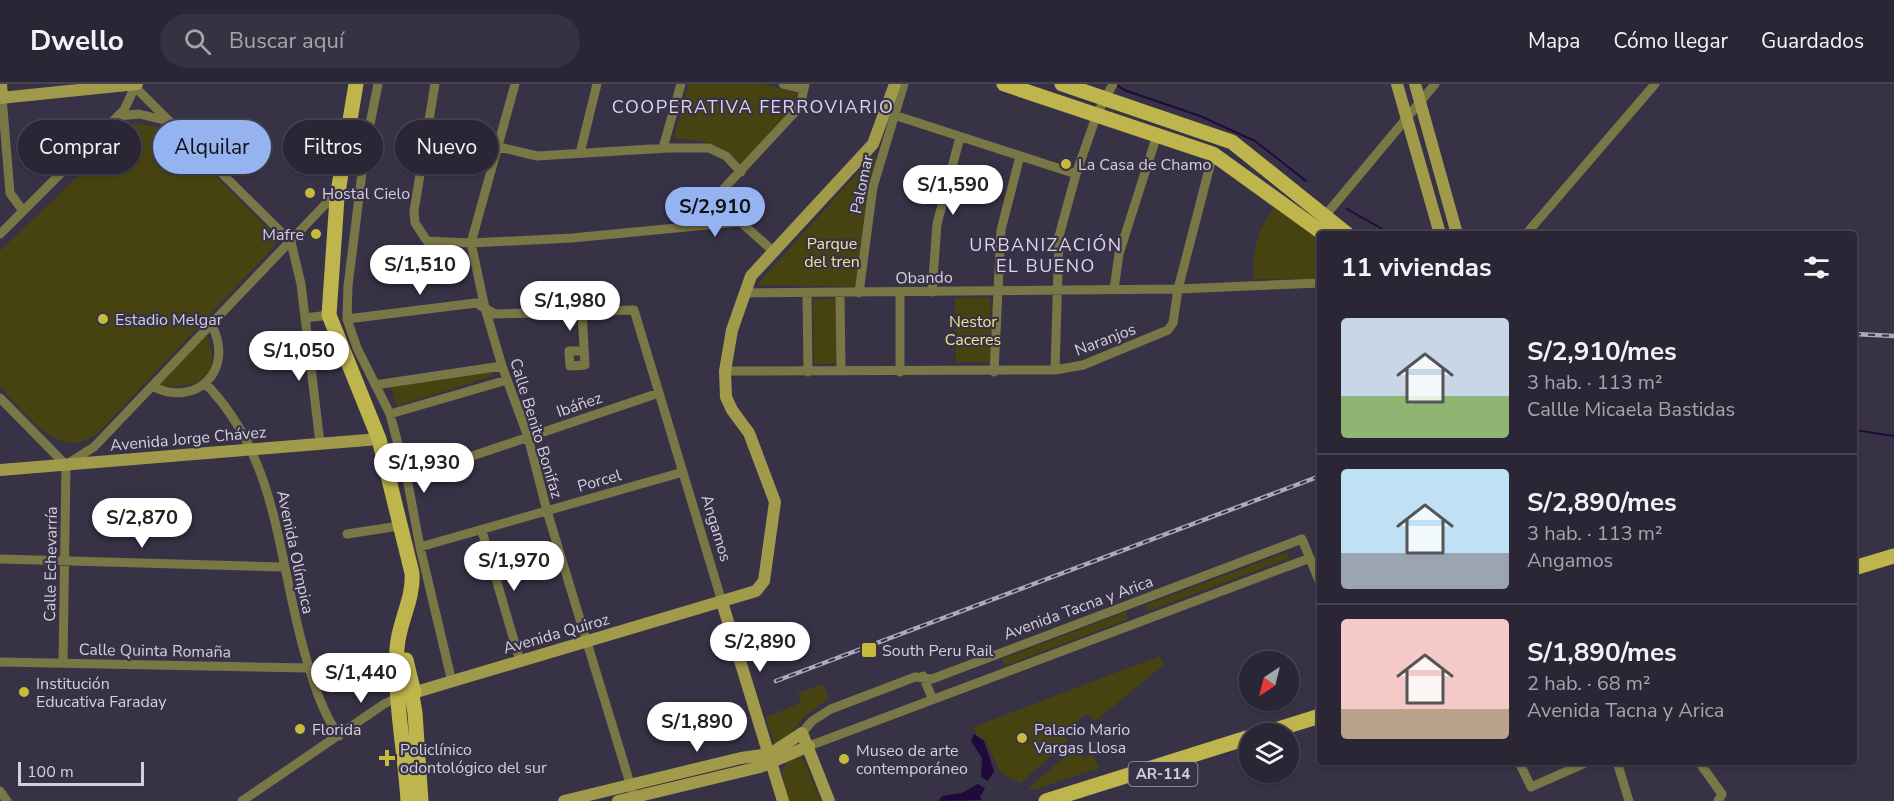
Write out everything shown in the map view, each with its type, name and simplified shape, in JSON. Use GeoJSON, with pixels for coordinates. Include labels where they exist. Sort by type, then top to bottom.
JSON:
{"type":"FeatureCollection","features":[{"type":"Feature","properties":{"kind":"main road"},"geometry":{"type":"LineString","coordinates":[[356,84],[337,194],[329,281],[329,315],[379,439],[413,585],[400,634],[396,662],[406,695]]}},
{"type":"Feature","properties":{"kind":"main road"},"geometry":{"type":"LineString","coordinates":[[1004,84],[1213,154],[1320,231]]}},
{"type":"Feature","properties":{"kind":"main road"},"geometry":{"type":"LineString","coordinates":[[1062,84],[1110,92],[1232,142],[1343,231]]}},
{"type":"Feature","properties":{"kind":"main road"},"geometry":{"type":"LineString","coordinates":[[1857,557],[1894,547]]}},
{"type":"Feature","properties":{"kind":"main road"},"geometry":{"type":"LineString","coordinates":[[1857,567],[1894,556]]}},
{"type":"Feature","properties":{"kind":"main road"},"geometry":{"type":"LineString","coordinates":[[400,634],[415,713],[421,801]]}},
{"type":"Feature","properties":{"kind":"main road"},"geometry":{"type":"LineString","coordinates":[[406,660],[408,801]]}},
{"type":"Feature","properties":{"kind":"main road"},"geometry":{"type":"LineString","coordinates":[[1297,723],[1317,717]]}},
{"type":"Feature","properties":{"kind":"main road"},"geometry":{"type":"LineString","coordinates":[[1299,733],[1317,727]]}},
{"type":"Feature","properties":{"kind":"main road","name":"AR-114"},"geometry":{"type":"LineString","coordinates":[[1046,801],[1239,740]]}},
{"type":"Feature","properties":{"kind":"main road","name":"AR-114"},"geometry":{"type":"LineString","coordinates":[[1077,801],[1239,751]]}},
{"type":"Feature","properties":{"kind":"street"},"geometry":{"type":"LineString","coordinates":[[1,84],[5,194],[23,211]]}},
{"type":"Feature","properties":{"kind":"street"},"geometry":{"type":"LineString","coordinates":[[0,234],[118,116],[129,102],[132,84]]}},
{"type":"Feature","properties":{"kind":"street"},"geometry":{"type":"LineString","coordinates":[[132,84],[168,120]]}},
{"type":"Feature","properties":{"kind":"street"},"geometry":{"type":"LineString","coordinates":[[1,98],[137,84]]}},
{"type":"Feature","properties":{"kind":"street"},"geometry":{"type":"LineString","coordinates":[[378,84],[365,149],[348,286],[347,319],[357,348],[390,414],[407,478],[420,547],[452,682]]}},
{"type":"Feature","properties":{"kind":"street"},"geometry":{"type":"LineString","coordinates":[[435,84],[414,211],[414,223],[427,240],[471,243],[572,238],[739,222]]}},
{"type":"Feature","properties":{"kind":"street","name":"Calle Benito Bonifaz"},"geometry":{"type":"LineString","coordinates":[[515,84],[471,243],[485,308],[502,366],[528,437],[547,511],[632,791]]}},
{"type":"Feature","properties":{"kind":"street"},"geometry":{"type":"LineString","coordinates":[[580,153],[597,84]]}},
{"type":"Feature","properties":{"kind":"street"},"geometry":{"type":"LineString","coordinates":[[663,148],[681,84]]}},
{"type":"Feature","properties":{"kind":"street"},"geometry":{"type":"LineString","coordinates":[[689,226],[799,107],[804,87],[783,84]]}},
{"type":"Feature","properties":{"kind":"street","name":"Avenida Quiroz"},"geometry":{"type":"LineString","coordinates":[[406,695],[722,602],[760,588],[764,581],[775,502],[749,434],[726,397],[725,371],[732,330],[751,276],[873,144],[895,84]]}},
{"type":"Feature","properties":{"kind":"street","name":"Palomar"},"geometry":{"type":"LineString","coordinates":[[860,293],[873,187],[904,84]]}},
{"type":"Feature","properties":{"kind":"street"},"geometry":{"type":"LineString","coordinates":[[1397,84],[1439,231]]}},
{"type":"Feature","properties":{"kind":"street"},"geometry":{"type":"LineString","coordinates":[[1415,84],[1455,231]]}},
{"type":"Feature","properties":{"kind":"street"},"geometry":{"type":"LineString","coordinates":[[1324,217],[1435,84]]}},
{"type":"Feature","properties":{"kind":"street"},"geometry":{"type":"LineString","coordinates":[[1529,231],[1655,84]]}},
{"type":"Feature","properties":{"kind":"street"},"geometry":{"type":"LineString","coordinates":[[1055,370],[1059,236],[1076,174],[1097,114],[1110,92]]}},
{"type":"Feature","properties":{"kind":"street"},"geometry":{"type":"LineString","coordinates":[[118,116],[139,114],[160,120]]}},
{"type":"Feature","properties":{"kind":"street"},"geometry":{"type":"LineString","coordinates":[[894,116],[1076,174]]}},
{"type":"Feature","properties":{"kind":"street"},"geometry":{"type":"LineString","coordinates":[[1114,289],[1119,254],[1157,135]]}},
{"type":"Feature","properties":{"kind":"street"},"geometry":{"type":"LineString","coordinates":[[932,292],[937,224],[960,137]]}},
{"type":"Feature","properties":{"kind":"street"},"geometry":{"type":"LineString","coordinates":[[499,147],[537,156],[663,148],[719,151],[741,172]]}},
{"type":"Feature","properties":{"kind":"street"},"geometry":{"type":"LineString","coordinates":[[1418,158],[1434,153]]}},
{"type":"Feature","properties":{"kind":"street","name":"Naranjos"},"geometry":{"type":"LineString","coordinates":[[725,371],[994,372],[1055,370],[1083,365],[1168,330],[1173,322],[1178,288],[1213,154]]}},
{"type":"Feature","properties":{"kind":"street"},"geometry":{"type":"LineString","coordinates":[[994,372],[1001,230],[1020,156]]}},
{"type":"Feature","properties":{"kind":"street"},"geometry":{"type":"LineString","coordinates":[[222,174],[291,242],[302,284],[320,443]]}},
{"type":"Feature","properties":{"kind":"street"},"geometry":{"type":"LineString","coordinates":[[0,398],[66,465],[94,447],[337,194]]}},
{"type":"Feature","properties":{"kind":"street"},"geometry":{"type":"LineString","coordinates":[[715,199],[773,251]]}},
{"type":"Feature","properties":{"kind":"street","name":"Obando"},"geometry":{"type":"LineString","coordinates":[[744,293],[900,293],[1317,283]]}},
{"type":"Feature","properties":{"kind":"street"},"geometry":{"type":"LineString","coordinates":[[840,293],[841,371]]}},
{"type":"Feature","properties":{"kind":"street"},"geometry":{"type":"LineString","coordinates":[[900,293],[900,372]]}},
{"type":"Feature","properties":{"kind":"street"},"geometry":{"type":"LineString","coordinates":[[807,294],[808,372]]}},
{"type":"Feature","properties":{"kind":"street"},"geometry":{"type":"LineString","coordinates":[[347,319],[476,303],[495,314],[582,312],[584,351]]}},
{"type":"Feature","properties":{"kind":"street","name":"Angamos"},"geometry":{"type":"LineString","coordinates":[[582,312],[634,310],[783,801]]}},
{"type":"Feature","properties":{"kind":"street"},"geometry":{"type":"LineString","coordinates":[[305,318],[329,315]]}},
{"type":"Feature","properties":{"kind":"street"},"geometry":{"type":"LineString","coordinates":[[152,386],[162,392],[185,393],[205,383],[212,375],[219,356],[217,335],[212,326]]}},
{"type":"Feature","properties":{"kind":"street"},"geometry":{"type":"LineString","coordinates":[[375,385],[502,366]]}},
{"type":"Feature","properties":{"kind":"street"},"geometry":{"type":"LineString","coordinates":[[390,414],[507,380]]}},
{"type":"Feature","properties":{"kind":"street","name":"Avenida Olímpica"},"geometry":{"type":"LineString","coordinates":[[205,383],[232,414],[252,449],[272,506],[283,567],[309,668],[328,723],[339,736]]}},
{"type":"Feature","properties":{"kind":"street","name":"Ibáñez"},"geometry":{"type":"LineString","coordinates":[[407,478],[658,393]]}},
{"type":"Feature","properties":{"kind":"street","name":"Avenida Jorge Chávez"},"geometry":{"type":"LineString","coordinates":[[0,470],[379,439]]}},
{"type":"Feature","properties":{"kind":"street","name":"Calle Echevarría"},"geometry":{"type":"LineString","coordinates":[[63,663],[66,465]]}},
{"type":"Feature","properties":{"kind":"street","name":"Porcel"},"geometry":{"type":"LineString","coordinates":[[420,547],[683,472]]}},
{"type":"Feature","properties":{"kind":"street"},"geometry":{"type":"LineString","coordinates":[[347,534],[399,526]]}},
{"type":"Feature","properties":{"kind":"street"},"geometry":{"type":"LineString","coordinates":[[482,531],[520,661]]}},
{"type":"Feature","properties":{"kind":"street","name":"Avenida Tacna y Arica"},"geometry":{"type":"LineString","coordinates":[[564,801],[632,791],[741,758],[771,758],[809,746],[1310,558],[1302,539],[932,679],[923,676],[831,708],[812,721],[802,733],[771,758]]}},
{"type":"Feature","properties":{"kind":"street"},"geometry":{"type":"LineString","coordinates":[[1310,558],[1317,576]]}},
{"type":"Feature","properties":{"kind":"street"},"geometry":{"type":"LineString","coordinates":[[0,559],[283,567]]}},
{"type":"Feature","properties":{"kind":"street"},"geometry":{"type":"LineString","coordinates":[[1134,604],[1141,621]]}},
{"type":"Feature","properties":{"kind":"street"},"geometry":{"type":"LineString","coordinates":[[990,657],[997,675]]}},
{"type":"Feature","properties":{"kind":"street","name":"Calle Quinta Romaña"},"geometry":{"type":"LineString","coordinates":[[0,662],[309,668]]}},
{"type":"Feature","properties":{"kind":"street"},"geometry":{"type":"LineString","coordinates":[[923,676],[932,698]]}},
{"type":"Feature","properties":{"kind":"street"},"geometry":{"type":"LineString","coordinates":[[242,801],[384,704],[406,695]]}},
{"type":"Feature","properties":{"kind":"street"},"geometry":{"type":"LineString","coordinates":[[802,733],[830,801]]}},
{"type":"Feature","properties":{"kind":"street"},"geometry":{"type":"LineString","coordinates":[[1521,765],[1532,787],[1581,765]]}},
{"type":"Feature","properties":{"kind":"street"},"geometry":{"type":"LineString","coordinates":[[1618,765],[1629,801]]}},
{"type":"Feature","properties":{"kind":"street"},"geometry":{"type":"LineString","coordinates":[[1701,765],[1722,794],[1718,801]]}},
{"type":"Feature","properties":{"kind":"street"},"geometry":{"type":"LineString","coordinates":[[0,791],[7,801]]}},
{"type":"Feature","properties":{"kind":"street","name":"Avenida Tacna y Arica"},"geometry":{"type":"LineString","coordinates":[[618,801],[632,791]]}},
{"type":"Feature","properties":{"kind":"green space"},"geometry":{"type":"Polygon","coordinates":[[[688,84],[762,84],[798,93],[793,108],[744,166],[727,152],[712,144],[696,140],[674,139],[688,84]]]}},
{"type":"Feature","properties":{"kind":"green space","name":"Estadio Melgar"},"geometry":{"type":"Polygon","coordinates":[[[141,123],[153,126],[153,174],[213,174],[273,233],[276,242],[97,434],[82,441],[68,442],[46,433],[0,387],[0,251],[80,174],[141,174],[141,123]]]}},
{"type":"Feature","properties":{"kind":"green space","name":"Parque del tren"},"geometry":{"type":"Polygon","coordinates":[[[872,157],[880,158],[864,287],[757,285],[872,157]]]}},
{"type":"Feature","properties":{"kind":"green space"},"geometry":{"type":"Polygon","coordinates":[[[1276,205],[1317,236],[1317,279],[1253,279],[1257,240],[1264,223],[1276,205]]]}},
{"type":"Feature","properties":{"kind":"green space","name":"Nestor Caceres"},"geometry":{"type":"Polygon","coordinates":[[[955,298],[990,298],[991,362],[956,362],[955,298]]]}},
{"type":"Feature","properties":{"kind":"green space"},"geometry":{"type":"Polygon","coordinates":[[[813,299],[836,299],[836,363],[814,364],[813,299]]]}},
{"type":"Feature","properties":{"kind":"green space"},"geometry":{"type":"Polygon","coordinates":[[[205,336],[208,336],[212,357],[206,376],[200,381],[184,386],[159,385],[205,336]]]}},
{"type":"Feature","properties":{"kind":"green space"},"geometry":{"type":"Polygon","coordinates":[[[492,371],[493,376],[397,406],[390,385],[492,371]]]}},
{"type":"Feature","properties":{"kind":"green space"},"geometry":{"type":"Polygon","coordinates":[[[1287,552],[1290,558],[1148,611],[1146,605],[1287,552]]]}},
{"type":"Feature","properties":{"kind":"green space"},"geometry":{"type":"Polygon","coordinates":[[[1126,612],[1128,619],[1005,666],[1002,659],[1126,612]]]}},
{"type":"Feature","properties":{"kind":"green space"},"geometry":{"type":"Polygon","coordinates":[[[1160,656],[1164,665],[1095,721],[1087,714],[1063,733],[1068,742],[1020,783],[1000,772],[986,741],[977,735],[973,727],[1160,656]]]}},
{"type":"Feature","properties":{"kind":"green space"},"geometry":{"type":"Polygon","coordinates":[[[823,684],[829,698],[805,716],[784,741],[774,743],[766,717],[801,703],[798,693],[823,684]]]}},
{"type":"Feature","properties":{"kind":"green space"},"geometry":{"type":"Polygon","coordinates":[[[1075,748],[1084,758],[1092,752],[1099,768],[1033,790],[1028,789],[1075,748]]]}},
{"type":"Feature","properties":{"kind":"green space"},"geometry":{"type":"Polygon","coordinates":[[[795,758],[803,758],[821,801],[788,801],[782,772],[787,762],[795,758]]]}},
{"type":"Feature","properties":{"kind":"shaded area"},"geometry":{"type":"Polygon","coordinates":[[[974,734],[984,741],[994,771],[988,781],[981,777],[982,758],[971,741],[974,734]]]}},
{"type":"Feature","properties":{"kind":"shaded area"},"geometry":{"type":"Polygon","coordinates":[[[978,784],[985,788],[980,797],[982,800],[939,801],[942,796],[962,793],[978,784]]]}},
{"type":"Feature","properties":{"kind":"waterway"},"geometry":{"type":"LineString","coordinates":[[1116,84],[1124,90],[1200,116],[1255,141],[1306,181]]}},
{"type":"Feature","properties":{"kind":"waterway"},"geometry":{"type":"LineString","coordinates":[[1347,209],[1386,231]]}},
{"type":"Feature","properties":{"kind":"waterway"},"geometry":{"type":"LineString","coordinates":[[1857,430],[1894,436]]}},
{"type":"Feature","properties":{"kind":"railway"},"geometry":{"type":"LineString","coordinates":[[1857,334],[1894,336]]}},
{"type":"Feature","properties":{"kind":"railway"},"geometry":{"type":"LineString","coordinates":[[776,681],[1317,477]]}},
{"type":"Feature","properties":{"kind":"place","name":"La Casa de Chamo"},"geometry":{"type":"Point","coordinates":[1066,164]}},
{"type":"Feature","properties":{"kind":"place","name":"Hostal Cielo"},"geometry":{"type":"Point","coordinates":[310,193]}},
{"type":"Feature","properties":{"kind":"place","name":"Mafre"},"geometry":{"type":"Point","coordinates":[316,234]}},
{"type":"Feature","properties":{"kind":"place","name":"Estadio Melgar"},"geometry":{"type":"Point","coordinates":[103,319]}},
{"type":"Feature","properties":{"kind":"place","name":"South Peru Rail"},"geometry":{"type":"Point","coordinates":[869,650]}},
{"type":"Feature","properties":{"kind":"place","name":"Institución Educativa Faraday"},"geometry":{"type":"Point","coordinates":[24,692]}},
{"type":"Feature","properties":{"kind":"place","name":"Florida"},"geometry":{"type":"Point","coordinates":[300,729]}},
{"type":"Feature","properties":{"kind":"place","name":"Palacio Mario Vargas Llosa"},"geometry":{"type":"Point","coordinates":[1022,738]}},
{"type":"Feature","properties":{"kind":"place","name":"Policlínico odontológico del sur"},"geometry":{"type":"Point","coordinates":[387,758]}},
{"type":"Feature","properties":{"kind":"place","name":"Museo de arte contemporáneo"},"geometry":{"type":"Point","coordinates":[844,759]}},
{"type":"Feature","properties":{"kind":"district","name":"COOPERATIVA FERROVIARIO"},"geometry":{"type":"Point","coordinates":[753,107]}},
{"type":"Feature","properties":{"kind":"district","name":"URBANIZACIÓN EL BUENO"},"geometry":{"type":"Point","coordinates":[1046,255]}}]}
